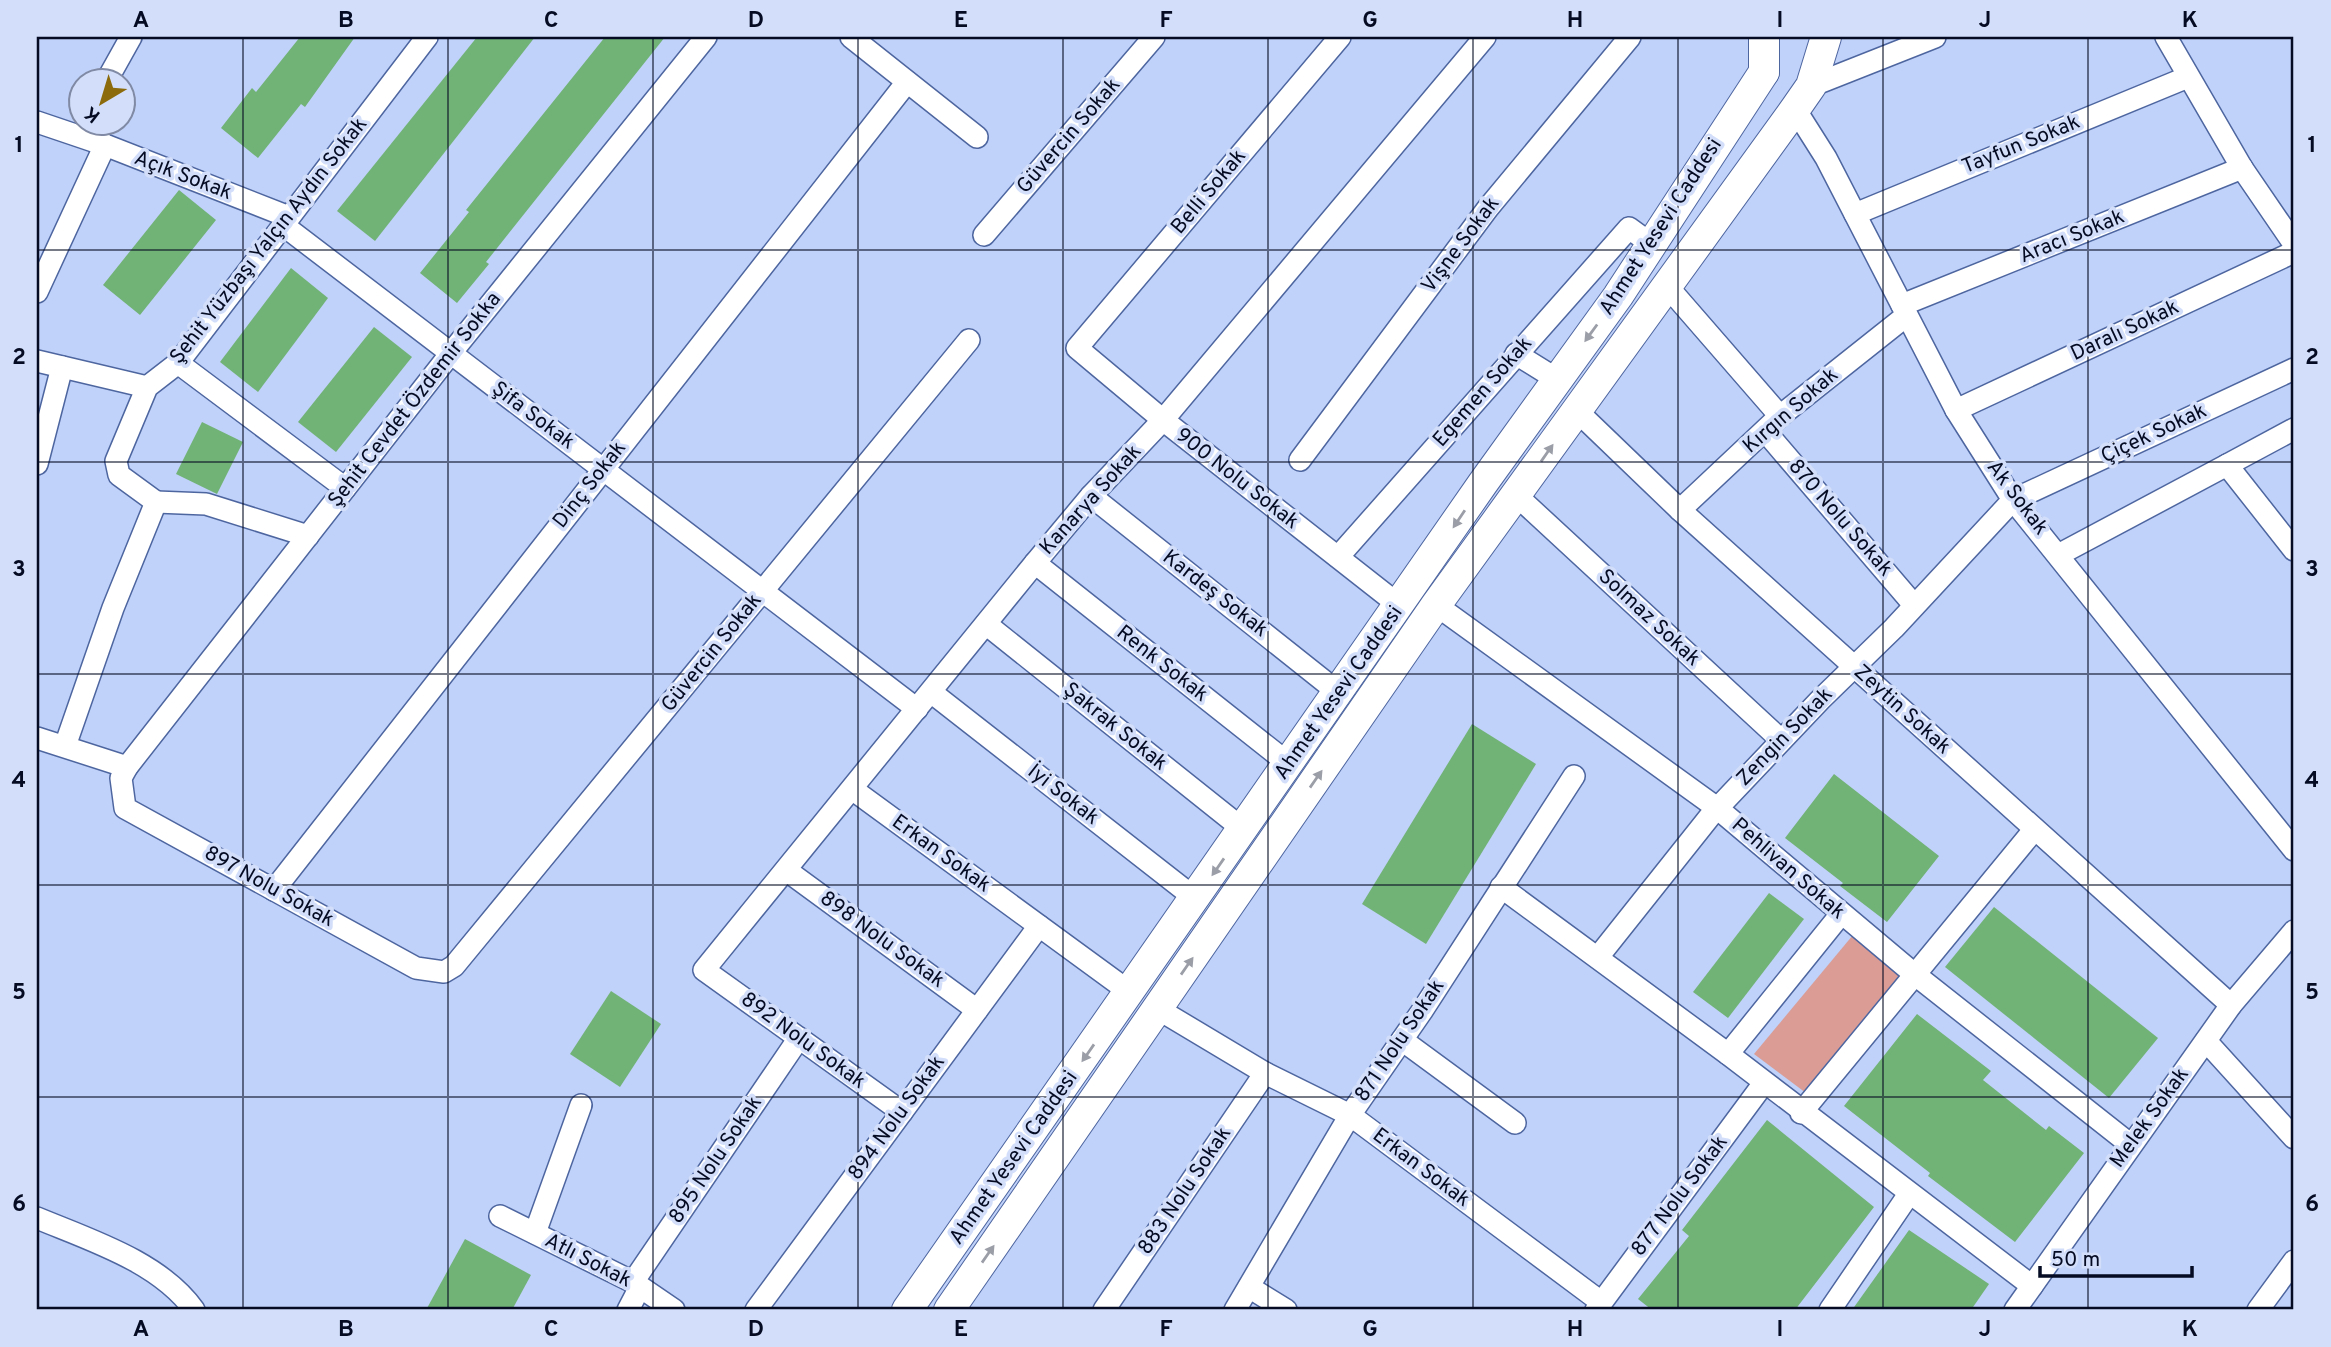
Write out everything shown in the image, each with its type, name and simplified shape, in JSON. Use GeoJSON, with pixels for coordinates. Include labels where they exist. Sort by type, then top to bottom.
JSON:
{"type":"FeatureCollection","features":[{"type":"Feature","properties":{"kind":"main road"},"geometry":{"type":"LineString","coordinates":[[1764,37],[1764,72],[1803,97]]}},
{"type":"Feature","properties":{"kind":"main road","name":"Ahmet Yesevi Caddesi"},"geometry":{"type":"LineString","coordinates":[[949,1310],[1436,605],[1803,97],[1826,37]]}},
{"type":"Feature","properties":{"kind":"main road","name":"Ahmet Yesevi Caddesi"},"geometry":{"type":"LineString","coordinates":[[907,1310],[1558,380],[1640,236],[1764,72]]}},
{"type":"Feature","properties":{"kind":"street"},"geometry":{"type":"LineString","coordinates":[[115,66],[131,37]]}},
{"type":"Feature","properties":{"kind":"street","name":"Şehit Yüzbaşı Yalçın Aydın Sokak"},"geometry":{"type":"LineString","coordinates":[[156,502],[119,475],[116,461],[147,387],[178,363],[427,37]]}},
{"type":"Feature","properties":{"kind":"street","name":"Şehit Cevdet Özdemir Sokka"},"geometry":{"type":"LineString","coordinates":[[127,767],[451,354],[706,37]]}},
{"type":"Feature","properties":{"kind":"street","name":"Güvercin Sokak"},"geometry":{"type":"LineString","coordinates":[[984,235],[1154,37]]}},
{"type":"Feature","properties":{"kind":"street","name":"Belli Sokak"},"geometry":{"type":"LineString","coordinates":[[1077,348],[1340,37]]}},
{"type":"Feature","properties":{"kind":"street","name":"Kanarya Sokak"},"geometry":{"type":"LineString","coordinates":[[704,970],[1091,496],[1163,420],[1485,37]]}},
{"type":"Feature","properties":{"kind":"street","name":"Vişne Sokak"},"geometry":{"type":"LineString","coordinates":[[1300,460],[1488,208],[1630,37]]}},
{"type":"Feature","properties":{"kind":"street"},"geometry":{"type":"LineString","coordinates":[[1803,97],[1935,37]]}},
{"type":"Feature","properties":{"kind":"street"},"geometry":{"type":"LineString","coordinates":[[2166,37],[2242,168],[2294,244]]}},
{"type":"Feature","properties":{"kind":"street"},"geometry":{"type":"LineString","coordinates":[[856,39],[978,137]]}},
{"type":"Feature","properties":{"kind":"street","name":"Tayfun Sokak"},"geometry":{"type":"LineString","coordinates":[[1854,214],[2188,77]]}},
{"type":"Feature","properties":{"kind":"street","name":"Dinç Sokak"},"geometry":{"type":"LineString","coordinates":[[274,890],[907,82]]}},
{"type":"Feature","properties":{"kind":"street","name":"Ak Sokak"},"geometry":{"type":"LineString","coordinates":[[1803,97],[1854,214],[1904,311],[1956,410],[2013,500],[2060,554],[2294,850]]}},
{"type":"Feature","properties":{"kind":"street","name":"Açık Sokak"},"geometry":{"type":"LineString","coordinates":[[37,122],[66,127]]}},
{"type":"Feature","properties":{"kind":"street","name":"Açık Sokak"},"geometry":{"type":"LineString","coordinates":[[91,136],[105,145],[286,221]]}},
{"type":"Feature","properties":{"kind":"street"},"geometry":{"type":"LineString","coordinates":[[37,292],[105,145]]}},
{"type":"Feature","properties":{"kind":"street","name":"Aracı Sokak"},"geometry":{"type":"LineString","coordinates":[[1904,311],[2242,168]]}},
{"type":"Feature","properties":{"kind":"street","name":"Şifa Sokak"},"geometry":{"type":"LineString","coordinates":[[286,221],[451,354],[916,709]]}},
{"type":"Feature","properties":{"kind":"street","name":"Egemen Sokak"},"geometry":{"type":"LineString","coordinates":[[1338,557],[1516,354],[1640,236]]}},
{"type":"Feature","properties":{"kind":"street","name":"Daralı Sokak"},"geometry":{"type":"LineString","coordinates":[[1956,410],[2294,252]]}},
{"type":"Feature","properties":{"kind":"street","name":"870 Nolu Sokak"},"geometry":{"type":"LineString","coordinates":[[1667,286],[1914,605]]}},
{"type":"Feature","properties":{"kind":"street","name":"Kırgın Sokak"},"geometry":{"type":"LineString","coordinates":[[1680,510],[1773,424],[1904,311]]}},
{"type":"Feature","properties":{"kind":"street","name":"Güvercin Sokak"},"geometry":{"type":"LineString","coordinates":[[454,966],[969,340]]}},
{"type":"Feature","properties":{"kind":"street","name":"900 Nolu Sokak"},"geometry":{"type":"LineString","coordinates":[[1077,348],[1163,420],[1400,606]]}},
{"type":"Feature","properties":{"kind":"street"},"geometry":{"type":"LineString","coordinates":[[1516,354],[1558,380]]}},
{"type":"Feature","properties":{"kind":"street"},"geometry":{"type":"LineString","coordinates":[[37,361],[147,387]]}},
{"type":"Feature","properties":{"kind":"street"},"geometry":{"type":"LineString","coordinates":[[178,363],[345,488]]}},
{"type":"Feature","properties":{"kind":"street"},"geometry":{"type":"LineString","coordinates":[[37,464],[62,367]]}},
{"type":"Feature","properties":{"kind":"street","name":"Çiçek Sokak"},"geometry":{"type":"LineString","coordinates":[[2013,500],[2294,369]]}},
{"type":"Feature","properties":{"kind":"street","name":"Zeytin Sokak"},"geometry":{"type":"LineString","coordinates":[[1577,411],[1680,510],[2231,1004]]}},
{"type":"Feature","properties":{"kind":"street"},"geometry":{"type":"LineString","coordinates":[[2060,554],[2294,429]]}},
{"type":"Feature","properties":{"kind":"street"},"geometry":{"type":"LineString","coordinates":[[2227,465],[2294,550]]}},
{"type":"Feature","properties":{"kind":"street","name":"Kardeş Sokak"},"geometry":{"type":"LineString","coordinates":[[1091,496],[1339,693]]}},
{"type":"Feature","properties":{"kind":"street","name":"Solmaz Sokak"},"geometry":{"type":"LineString","coordinates":[[1517,496],[1781,740]]}},
{"type":"Feature","properties":{"kind":"street","name":"Zengin Sokak"},"geometry":{"type":"LineString","coordinates":[[1598,957],[1717,808],[2013,500]]}},
{"type":"Feature","properties":{"kind":"street"},"geometry":{"type":"LineString","coordinates":[[65,747],[113,608],[156,502],[206,504],[308,536]]}},
{"type":"Feature","properties":{"kind":"street","name":"Renk Sokak"},"geometry":{"type":"LineString","coordinates":[[1035,564],[1289,764]]}},
{"type":"Feature","properties":{"kind":"street","name":"Pehlivan Sokak"},"geometry":{"type":"LineString","coordinates":[[1436,605],[1717,808],[1913,974],[2131,1145]]}},
{"type":"Feature","properties":{"kind":"street","name":"Şakrak Sokak"},"geometry":{"type":"LineString","coordinates":[[986,624],[1244,830]]}},
{"type":"Feature","properties":{"kind":"street","name":"İyi Sokak"},"geometry":{"type":"LineString","coordinates":[[930,692],[1196,899]]}},
{"type":"Feature","properties":{"kind":"street"},"geometry":{"type":"LineString","coordinates":[[37,738],[127,767]]}},
{"type":"Feature","properties":{"kind":"street","name":"897 Nolu Sokak"},"geometry":{"type":"LineString","coordinates":[[127,767],[121,778],[125,808],[416,968],[444,972],[454,966]]}},
{"type":"Feature","properties":{"kind":"street","name":"871 Nolu Sokak"},"geometry":{"type":"LineString","coordinates":[[1235,1310],[1350,1115],[1574,776]]}},
{"type":"Feature","properties":{"kind":"street","name":"Erkan Sokak"},"geometry":{"type":"LineString","coordinates":[[852,789],[1131,993]]}},
{"type":"Feature","properties":{"kind":"street"},"geometry":{"type":"LineString","coordinates":[[1801,1113],[1913,974],[2035,830]]}},
{"type":"Feature","properties":{"kind":"street","name":"898 Nolu Sokak"},"geometry":{"type":"LineString","coordinates":[[786,870],[977,1010]]}},
{"type":"Feature","properties":{"kind":"street"},"geometry":{"type":"LineString","coordinates":[[1501,887],[1728,1054],[1801,1113],[2032,1286]]}},
{"type":"Feature","properties":{"kind":"street"},"geometry":{"type":"LineString","coordinates":[[1728,1054],[1841,914]]}},
{"type":"Feature","properties":{"kind":"street","name":"894 Nolu Sokak"},"geometry":{"type":"LineString","coordinates":[[756,1310],[1039,926]]}},
{"type":"Feature","properties":{"kind":"street","name":"Melek Sokak"},"geometry":{"type":"LineString","coordinates":[[2015,1310],[2231,1004],[2294,932]]}},
{"type":"Feature","properties":{"kind":"street","name":"892 Nolu Sokak"},"geometry":{"type":"LineString","coordinates":[[704,970],[902,1112]]}},
{"type":"Feature","properties":{"kind":"street","name":"Erkan Sokak"},"geometry":{"type":"LineString","coordinates":[[1158,1009],[1265,1073],[1350,1115],[1599,1306]]}},
{"type":"Feature","properties":{"kind":"street","name":"895 Nolu Sokak"},"geometry":{"type":"LineString","coordinates":[[628,1310],[636,1285],[799,1038]]}},
{"type":"Feature","properties":{"kind":"street"},"geometry":{"type":"LineString","coordinates":[[1402,1040],[1515,1123]]}},
{"type":"Feature","properties":{"kind":"street"},"geometry":{"type":"LineString","coordinates":[[2206,1041],[2294,1138]]}},
{"type":"Feature","properties":{"kind":"street","name":"883 Nolu Sokak"},"geometry":{"type":"LineString","coordinates":[[1104,1310],[1265,1073]]}},
{"type":"Feature","properties":{"kind":"street","name":"877 Nolu Sokak"},"geometry":{"type":"LineString","coordinates":[[1599,1306],[1764,1083]]}},
{"type":"Feature","properties":{"kind":"street"},"geometry":{"type":"LineString","coordinates":[[534,1233],[581,1105]]}},
{"type":"Feature","properties":{"kind":"street"},"geometry":{"type":"LineString","coordinates":[[1830,1310],[1909,1194]]}},
{"type":"Feature","properties":{"kind":"street","name":"Atlı Sokak"},"geometry":{"type":"LineString","coordinates":[[500,1216],[636,1285],[674,1310]]}},
{"type":"Feature","properties":{"kind":"street"},"geometry":{"type":"LineString","coordinates":[[37,1217],[122,1255],[180,1293],[194,1310]]}},
{"type":"Feature","properties":{"kind":"street"},"geometry":{"type":"LineString","coordinates":[[2258,1310],[2294,1261]]}},
{"type":"Feature","properties":{"kind":"street"},"geometry":{"type":"LineString","coordinates":[[1249,1287],[1286,1310]]}},
{"type":"Feature","properties":{"kind":"shaded area"},"geometry":{"type":"Polygon","coordinates":[[[1853,935],[1902,975],[1806,1093],[1754,1054],[1853,935]]]}},
{"type":"Feature","properties":{"kind":"building"},"geometry":{"type":"Polygon","coordinates":[[[300,37],[355,37],[305,107],[301,104],[258,158],[221,128],[252,88],[256,92],[300,37]]]}},
{"type":"Feature","properties":{"kind":"building"},"geometry":{"type":"Polygon","coordinates":[[[477,37],[535,37],[375,241],[337,211],[477,37]]]}},
{"type":"Feature","properties":{"kind":"building"},"geometry":{"type":"Polygon","coordinates":[[[605,37],[665,37],[486,262],[489,264],[457,303],[420,273],[469,212],[466,210],[605,37]]]}},
{"type":"Feature","properties":{"kind":"building"},"geometry":{"type":"Polygon","coordinates":[[[179,190],[216,220],[140,315],[103,285],[179,190]]]}},
{"type":"Feature","properties":{"kind":"building"},"geometry":{"type":"Polygon","coordinates":[[[291,268],[328,298],[258,392],[220,362],[291,268]]]}},
{"type":"Feature","properties":{"kind":"building"},"geometry":{"type":"Polygon","coordinates":[[[374,327],[412,357],[336,452],[298,422],[374,327]]]}},
{"type":"Feature","properties":{"kind":"building"},"geometry":{"type":"Polygon","coordinates":[[[202,422],[243,442],[217,494],[176,474],[202,422]]]}},
{"type":"Feature","properties":{"kind":"building"},"geometry":{"type":"Polygon","coordinates":[[[1472,724],[1536,764],[1426,944],[1362,904],[1472,724]]]}},
{"type":"Feature","properties":{"kind":"building"},"geometry":{"type":"Polygon","coordinates":[[[1834,774],[1939,856],[1887,922],[1840,886],[1843,883],[1785,838],[1834,774]]]}},
{"type":"Feature","properties":{"kind":"building"},"geometry":{"type":"Polygon","coordinates":[[[1769,893],[1804,919],[1728,1018],[1693,992],[1769,893]]]}},
{"type":"Feature","properties":{"kind":"building"},"geometry":{"type":"Polygon","coordinates":[[[1994,907],[2158,1038],[2109,1098],[1945,967],[1994,907]]]}},
{"type":"Feature","properties":{"kind":"building"},"geometry":{"type":"Polygon","coordinates":[[[611,991],[661,1024],[620,1087],[570,1054],[611,991]]]}},
{"type":"Feature","properties":{"kind":"building"},"geometry":{"type":"Polygon","coordinates":[[[1917,1014],[1991,1071],[1983,1080],[2046,1130],[2049,1126],[2084,1153],[2015,1242],[1928,1176],[1930,1173],[1844,1106],[1917,1014]]]}},
{"type":"Feature","properties":{"kind":"building"},"geometry":{"type":"Polygon","coordinates":[[[1767,1120],[1874,1207],[1795,1310],[1652,1310],[1638,1299],[1689,1236],[1682,1230],[1767,1120]]]}},
{"type":"Feature","properties":{"kind":"building"},"geometry":{"type":"Polygon","coordinates":[[[1909,1230],[1989,1284],[1971,1310],[1852,1310],[1909,1230]]]}},
{"type":"Feature","properties":{"kind":"building"},"geometry":{"type":"Polygon","coordinates":[[[465,1239],[531,1275],[512,1310],[426,1310],[465,1239]]]}}]}
